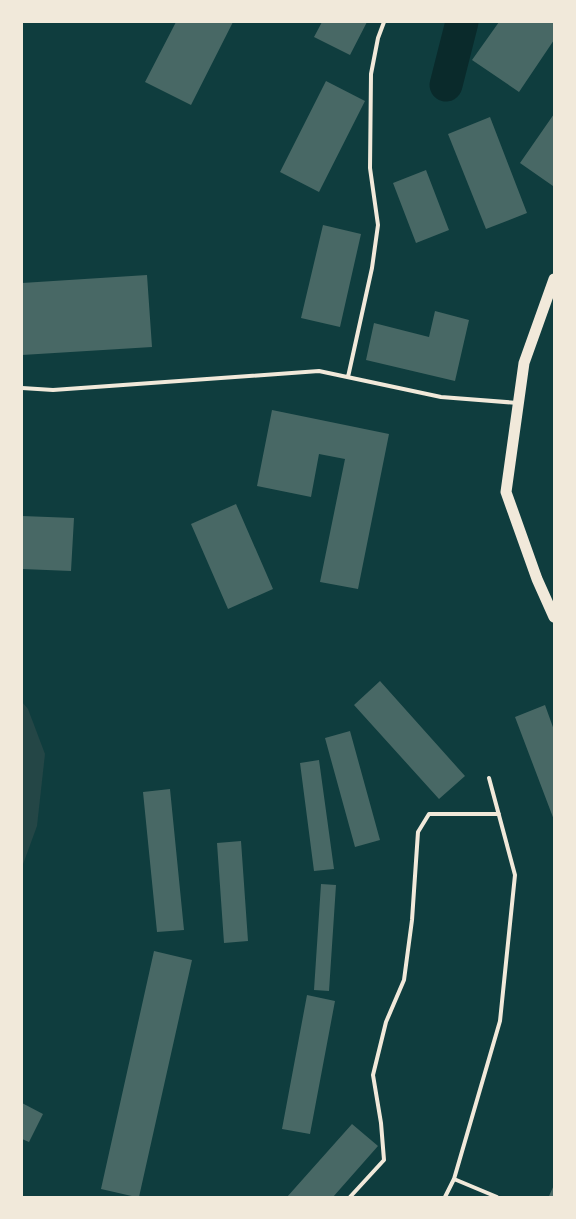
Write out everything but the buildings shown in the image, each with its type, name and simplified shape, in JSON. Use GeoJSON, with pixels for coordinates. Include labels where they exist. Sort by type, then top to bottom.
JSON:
{"type":"FeatureCollection","features":[{"type":"Feature","properties":{"kind":"highway"},"geometry":{"type":"LineString","coordinates":[[554,279],[524,363],[506,492],[537,579],[554,617]]}},
{"type":"Feature","properties":{"kind":"street"},"geometry":{"type":"LineString","coordinates":[[348,377],[372,268],[378,225],[370,168],[371,74],[378,38],[384,22]]}},
{"type":"Feature","properties":{"kind":"street"},"geometry":{"type":"LineString","coordinates":[[22,388],[53,390],[319,371],[441,397],[518,404]]}},
{"type":"Feature","properties":{"kind":"street"},"geometry":{"type":"LineString","coordinates":[[445,1197],[454,1179],[500,1021],[515,875],[489,778]]}},
{"type":"Feature","properties":{"kind":"street"},"geometry":{"type":"LineString","coordinates":[[350,1197],[384,1160],[381,1123],[373,1075],[386,1022],[404,980],[412,920],[418,832],[429,814],[499,814]]}},
{"type":"Feature","properties":{"kind":"street"},"geometry":{"type":"LineString","coordinates":[[454,1179],[497,1197]]}},
{"type":"Feature","properties":{"kind":"shaded area"},"geometry":{"type":"Polygon","coordinates":[[[22,702],[28,709],[45,754],[37,826],[22,867],[22,702]]]}},
{"type":"Feature","properties":{"kind":"waterway"},"geometry":{"type":"LineString","coordinates":[[446,85],[462,22]]}}]}
